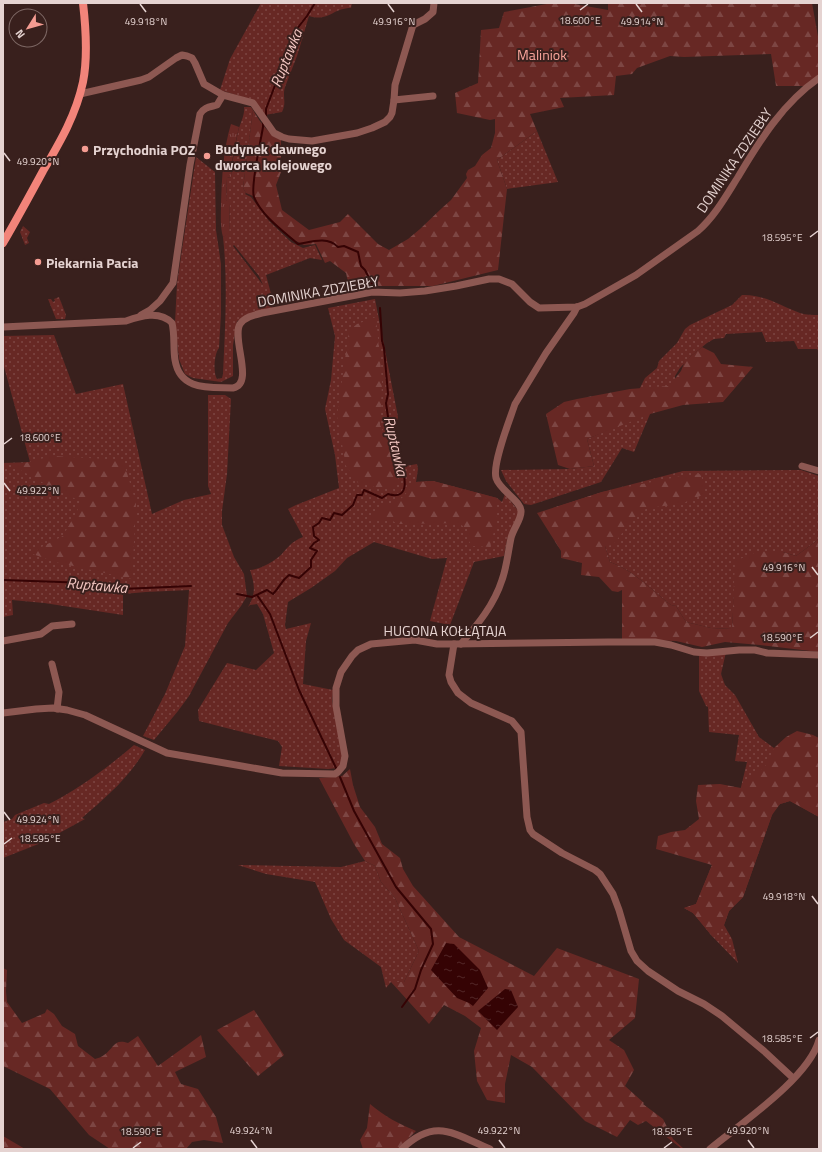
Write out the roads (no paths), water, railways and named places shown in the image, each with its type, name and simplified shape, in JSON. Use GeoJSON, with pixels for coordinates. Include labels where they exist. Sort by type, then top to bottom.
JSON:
{"type":"FeatureCollection","features":[{"type":"Feature","properties":{"kind":"main road"},"geometry":{"type":"LineString","coordinates":[[3,243],[59,144],[73,116],[80,94],[86,58],[83,3]]}},
{"type":"Feature","properties":{"kind":"street"},"geometry":{"type":"LineString","coordinates":[[80,94],[141,80],[182,55],[192,58],[204,84],[223,95],[253,103],[274,133],[282,138],[312,142],[357,133],[372,128],[390,118],[394,100],[395,85],[413,25],[425,19],[433,12],[434,3]]}},
{"type":"Feature","properties":{"kind":"street","name":"DOMINIKA ZDZIEBŁY"},"geometry":{"type":"LineString","coordinates":[[140,316],[152,315],[168,319],[172,323],[175,361],[183,378],[190,383],[206,388],[233,388],[240,384],[242,377],[242,364],[237,335],[238,329],[240,324],[251,316],[262,313],[372,292],[400,293],[425,291],[489,279],[499,279],[512,284],[530,302],[539,308],[577,307],[636,275],[698,231],[707,222],[729,191],[759,142],[776,119],[808,85],[819,78]]}},
{"type":"Feature","properties":{"kind":"street","name":"DOMINIKA ZDZIEBŁY"},"geometry":{"type":"LineString","coordinates":[[3,327],[126,321],[140,316],[160,301],[173,283],[190,165],[200,114],[202,110],[217,105],[223,95]]}},
{"type":"Feature","properties":{"kind":"street"},"geometry":{"type":"LineString","coordinates":[[394,100],[433,96]]}},
{"type":"Feature","properties":{"kind":"street"},"geometry":{"type":"LineString","coordinates":[[577,307],[546,353],[515,404],[499,454],[496,478],[502,488],[520,507],[521,514],[512,536],[502,579],[496,596],[485,615],[458,644],[449,675],[451,682],[458,693],[471,704],[512,721],[521,732],[527,817],[530,830],[533,834],[562,853],[600,874],[612,894],[619,910],[630,951],[637,961],[648,972],[722,1016],[794,1078]]}},
{"type":"Feature","properties":{"kind":"street"},"geometry":{"type":"LineString","coordinates":[[802,466],[819,472]]}},
{"type":"Feature","properties":{"kind":"street"},"geometry":{"type":"LineString","coordinates":[[3,641],[41,634],[52,626],[72,624]]}},
{"type":"Feature","properties":{"kind":"street","name":"HUGONA KOŁŁĄTAJA"},"geometry":{"type":"LineString","coordinates":[[3,712],[58,709],[85,715],[155,748],[175,755],[282,773],[335,774],[343,766],[345,756],[336,706],[336,688],[341,672],[352,656],[358,650],[371,644],[415,640],[437,644],[655,642],[694,652],[755,650],[767,653],[819,655]]}},
{"type":"Feature","properties":{"kind":"street"},"geometry":{"type":"LineString","coordinates":[[52,664],[59,692],[58,709]]}},
{"type":"Feature","properties":{"kind":"street"},"geometry":{"type":"LineString","coordinates":[[710,1149],[794,1078],[808,1062],[819,1041]]}},
{"type":"Feature","properties":{"kind":"street"},"geometry":{"type":"LineString","coordinates":[[402,1149],[413,1139],[425,1133],[434,1130],[441,1130],[453,1133],[490,1149]]}},
{"type":"Feature","properties":{"kind":"water"},"geometry":{"type":"Polygon","coordinates":[[[446,943],[454,944],[480,970],[488,988],[473,1006],[457,998],[431,970],[446,943]]]}},
{"type":"Feature","properties":{"kind":"water"},"geometry":{"type":"Polygon","coordinates":[[[505,989],[511,990],[518,1007],[497,1030],[478,1011],[505,989]]]}},
{"type":"Feature","properties":{"kind":"waterway","name":"Ruptawka"},"geometry":{"type":"LineString","coordinates":[[266,116],[266,109],[296,30],[315,3]]}},
{"type":"Feature","properties":{"kind":"waterway","name":"Ruptawka"},"geometry":{"type":"LineString","coordinates":[[263,122],[253,184],[254,197],[262,211],[273,223],[298,244],[313,241],[324,241],[338,247],[344,246],[358,252],[361,266],[365,270],[375,290]]}},
{"type":"Feature","properties":{"kind":"waterway","name":"Ruptawka"},"geometry":{"type":"LineString","coordinates":[[237,594],[252,597],[267,590],[273,594],[289,575],[299,578],[311,567],[311,560],[317,551],[310,548],[319,540],[314,536],[313,527],[319,523],[322,518],[330,520],[334,513],[342,515],[353,505],[357,495],[362,495],[364,490],[382,498],[388,494],[396,495],[402,493],[405,482],[404,474],[394,429],[389,424],[386,403],[388,394],[380,308]]}},
{"type":"Feature","properties":{"kind":"waterway","name":"Ruptawka"},"geometry":{"type":"LineString","coordinates":[[3,580],[89,583],[122,589],[191,586]]}},
{"type":"Feature","properties":{"kind":"waterway"},"geometry":{"type":"LineString","coordinates":[[257,595],[270,614],[299,690],[336,768]]}},
{"type":"Feature","properties":{"kind":"waterway"},"geometry":{"type":"LineString","coordinates":[[340,777],[354,811],[396,887],[431,929],[433,944],[421,970],[415,989],[402,1007]]}},
{"type":"Feature","properties":{"kind":"place","name":"Przychodnia POZ"},"geometry":{"type":"Point","coordinates":[85,149]}},
{"type":"Feature","properties":{"kind":"place","name":"Budynek dawnego dworca kolejowego"},"geometry":{"type":"Point","coordinates":[207,156]}},
{"type":"Feature","properties":{"kind":"place","name":"Piekarnia Pacia"},"geometry":{"type":"Point","coordinates":[38,262]}},
{"type":"Feature","properties":{"kind":"park label","name":"Maliniok"},"geometry":{"type":"Point","coordinates":[542,54]}}]}
